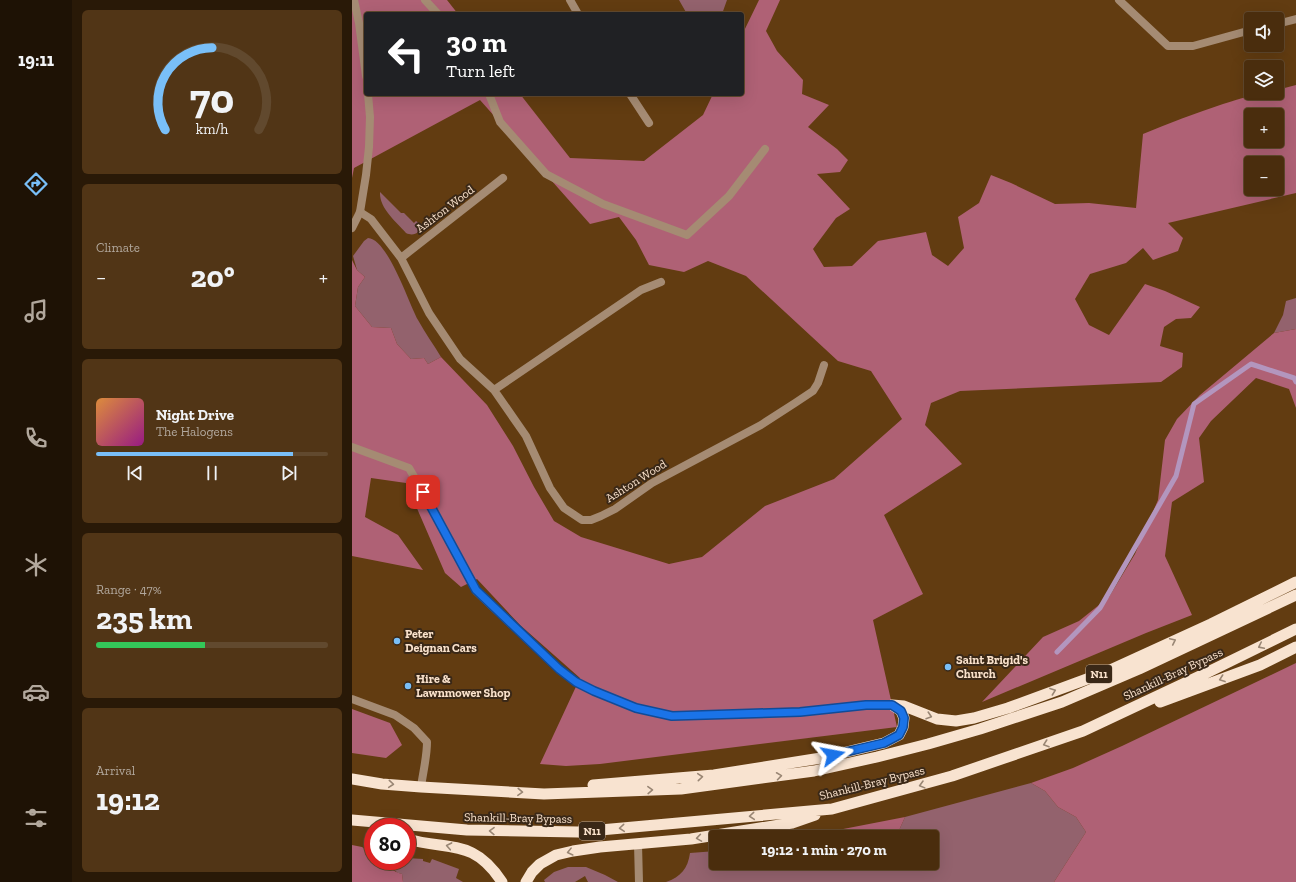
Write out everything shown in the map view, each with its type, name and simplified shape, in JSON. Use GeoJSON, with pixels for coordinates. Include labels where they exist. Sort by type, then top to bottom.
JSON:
{"type":"FeatureCollection","features":[{"type":"Feature","properties":{"kind":"highway","name":"N11"},"geometry":{"type":"LineString","coordinates":[[892,705],[904,706],[937,719],[956,721],[974,718],[1008,708],[1106,672],[1211,624],[1296,582]]}},
{"type":"Feature","properties":{"kind":"highway","name":"Shankill-Bray Bypass"},"geometry":{"type":"LineString","coordinates":[[352,779],[382,784],[544,794],[682,789],[814,771],[877,758],[928,744],[980,729],[1062,702],[1139,669],[1296,595]]}},
{"type":"Feature","properties":{"kind":"highway","name":"Shankill-Bray Bypass"},"geometry":{"type":"LineString","coordinates":[[352,820],[467,830],[578,832],[832,809],[952,776],[1082,731],[1296,629]]}},
{"type":"Feature","properties":{"kind":"highway","name":"N11"},"geometry":{"type":"LineString","coordinates":[[1082,731],[1260,665],[1296,647]]}},
{"type":"Feature","properties":{"kind":"highway","name":"N11"},"geometry":{"type":"LineString","coordinates":[[564,793],[589,785],[714,775],[820,758],[884,743],[899,735],[903,727],[904,718],[901,711],[892,705]]}},
{"type":"Feature","properties":{"kind":"highway","name":"N11"},"geometry":{"type":"LineString","coordinates":[[526,882],[532,872],[540,864],[556,856],[573,851],[600,847],[691,839],[792,823],[832,809]]}},
{"type":"Feature","properties":{"kind":"highway"},"geometry":{"type":"LineString","coordinates":[[352,824],[364,827]]}},
{"type":"Feature","properties":{"kind":"highway"},"geometry":{"type":"LineString","coordinates":[[416,842],[450,846],[470,851],[480,857],[494,870],[502,882]]}},
{"type":"Feature","properties":{"kind":"street"},"geometry":{"type":"LineString","coordinates":[[354,0],[359,23],[364,61]]}},
{"type":"Feature","properties":{"kind":"street"},"geometry":{"type":"LineString","coordinates":[[425,0],[436,12]]}},
{"type":"Feature","properties":{"kind":"street"},"geometry":{"type":"LineString","coordinates":[[570,0],[577,12]]}},
{"type":"Feature","properties":{"kind":"street"},"geometry":{"type":"LineString","coordinates":[[1119,0],[1168,46],[1193,46],[1244,32]]}},
{"type":"Feature","properties":{"kind":"street"},"geometry":{"type":"LineString","coordinates":[[1284,22],[1296,19]]}},
{"type":"Feature","properties":{"kind":"street"},"geometry":{"type":"LineString","coordinates":[[352,228],[360,212],[369,147],[370,117],[368,96]]}},
{"type":"Feature","properties":{"kind":"street"},"geometry":{"type":"LineString","coordinates":[[490,96],[500,122],[546,174],[603,204],[687,236],[729,196],[765,149]]}},
{"type":"Feature","properties":{"kind":"street"},"geometry":{"type":"LineString","coordinates":[[631,96],[649,123]]}},
{"type":"Feature","properties":{"kind":"street","name":"Ashton Wood"},"geometry":{"type":"LineString","coordinates":[[401,258],[504,178]]}},
{"type":"Feature","properties":{"kind":"street","name":"Ashton Wood"},"geometry":{"type":"LineString","coordinates":[[360,212],[371,219],[401,258],[429,313],[460,359],[494,390],[526,436],[550,488],[564,508],[582,520],[591,520],[615,509],[652,483],[761,425],[813,391],[820,378],[824,365]]}},
{"type":"Feature","properties":{"kind":"street"},"geometry":{"type":"LineString","coordinates":[[494,390],[642,289],[661,282]]}},
{"type":"Feature","properties":{"kind":"street"},"geometry":{"type":"LineString","coordinates":[[352,447],[409,468],[444,529],[476,590],[554,665],[576,682],[594,691],[636,708],[672,716],[800,712],[866,705],[892,705]]}},
{"type":"Feature","properties":{"kind":"street"},"geometry":{"type":"LineString","coordinates":[[352,699],[395,716],[414,728],[427,742],[427,757],[421,787]]}},
{"type":"Feature","properties":{"kind":"street"},"geometry":{"type":"LineString","coordinates":[[638,844],[639,882]]}},
{"type":"Feature","properties":{"kind":"shaded area"},"geometry":{"type":"Polygon","coordinates":[[[352,0],[447,0],[456,12],[364,12],[364,96],[522,96],[570,158],[644,161],[703,115],[712,96],[744,96],[744,31],[759,0],[780,0],[766,31],[777,51],[803,80],[802,94],[829,105],[808,127],[837,149],[848,160],[840,172],[817,174],[850,209],[836,218],[813,249],[824,267],[852,266],[878,241],[926,232],[932,255],[948,266],[964,248],[958,217],[979,203],[991,175],[1055,204],[1089,203],[1136,208],[1143,134],[1183,118],[1243,98],[1244,100],[1284,100],[1284,88],[1296,85],[1296,193],[1284,196],[1284,156],[1244,156],[1244,196],[1283,196],[1168,223],[1183,238],[1178,251],[1153,260],[1143,248],[1126,263],[1090,274],[1075,299],[1089,325],[1109,335],[1145,284],[1165,291],[1200,307],[1191,318],[1176,319],[1164,327],[1160,346],[1183,353],[1182,367],[1161,382],[960,391],[931,403],[925,425],[962,464],[884,515],[923,594],[873,620],[897,727],[600,764],[566,766],[540,764],[580,678],[520,625],[477,579],[461,587],[445,573],[406,483],[371,478],[365,517],[398,535],[423,570],[352,556],[352,260],[357,270],[365,277],[358,287],[355,306],[372,327],[391,328],[397,344],[411,359],[424,358],[428,364],[441,357],[487,405],[513,446],[534,487],[554,521],[581,537],[669,564],[702,557],[765,506],[834,479],[902,419],[871,371],[838,361],[746,276],[708,261],[684,272],[649,265],[636,240],[619,217],[590,224],[480,100],[354,168],[352,178],[352,0]]]}},
{"type":"Feature","properties":{"kind":"shaded area"},"geometry":{"type":"Polygon","coordinates":[[[679,0],[727,0],[723,12],[686,12],[679,0]]]}},
{"type":"Feature","properties":{"kind":"shaded area"},"geometry":{"type":"Polygon","coordinates":[[[380,192],[401,213],[404,213],[414,223],[416,221],[425,227],[414,234],[406,233],[385,209],[380,198],[380,192]]]}},
{"type":"Feature","properties":{"kind":"shaded area"},"geometry":{"type":"Polygon","coordinates":[[[368,238],[376,241],[390,260],[418,320],[441,357],[428,364],[424,358],[411,359],[397,344],[391,328],[372,327],[355,306],[358,287],[365,277],[357,270],[353,256],[368,238]]]}},
{"type":"Feature","properties":{"kind":"shaded area"},"geometry":{"type":"Polygon","coordinates":[[[1296,298],[1296,329],[1274,333],[1283,315],[1286,301],[1296,298]]]}},
{"type":"Feature","properties":{"kind":"shaded area"},"geometry":{"type":"Polygon","coordinates":[[[1296,329],[1296,408],[1289,389],[1256,378],[1211,421],[1199,438],[1204,482],[1172,502],[1165,556],[1192,615],[982,702],[1043,637],[1079,621],[1109,597],[1135,554],[1158,500],[1165,440],[1177,419],[1200,395],[1274,333],[1296,329]]]}},
{"type":"Feature","properties":{"kind":"shaded area"},"geometry":{"type":"Polygon","coordinates":[[[1296,663],[1296,882],[1054,882],[1086,832],[1076,817],[1058,807],[1045,791],[1031,783],[1073,768],[1122,746],[1296,663]]]}},
{"type":"Feature","properties":{"kind":"shaded area"},"geometry":{"type":"Polygon","coordinates":[[[352,709],[390,723],[402,745],[386,758],[352,753],[352,709]]]}},
{"type":"Feature","properties":{"kind":"shaded area"},"geometry":{"type":"Polygon","coordinates":[[[1031,783],[1045,791],[1058,807],[1076,817],[1086,832],[1054,882],[666,882],[680,875],[688,863],[690,853],[709,852],[709,870],[939,870],[939,830],[899,830],[905,817],[1031,783]]]}},
{"type":"Feature","properties":{"kind":"shaded area"},"geometry":{"type":"Polygon","coordinates":[[[905,817],[899,830],[838,830],[905,817]]]}},
{"type":"Feature","properties":{"kind":"shaded area"},"geometry":{"type":"Polygon","coordinates":[[[352,845],[364,848],[364,870],[393,870],[402,874],[403,882],[352,882],[352,845]]]}},
{"type":"Feature","properties":{"kind":"shaded area"},"geometry":{"type":"Polygon","coordinates":[[[416,859],[423,859],[423,861],[430,863],[432,859],[459,869],[456,878],[463,882],[403,882],[402,874],[394,870],[416,870],[416,859]]]}},
{"type":"Feature","properties":{"kind":"shaded area"},"geometry":{"type":"Polygon","coordinates":[[[568,867],[586,867],[618,882],[588,882],[585,876],[575,882],[545,882],[544,880],[554,872],[568,867]]]}},
{"type":"Feature","properties":{"kind":"waterway"},"geometry":{"type":"LineString","coordinates":[[1057,652],[1100,608],[1176,476],[1194,404],[1251,364],[1294,378],[1296,382]]}},
{"type":"Feature","properties":{"kind":"place","name":"Peter Deignan Cars"},"geometry":{"type":"Point","coordinates":[397,641]}},
{"type":"Feature","properties":{"kind":"place","name":"Saint Brigid's Church"},"geometry":{"type":"Point","coordinates":[948,667]}},
{"type":"Feature","properties":{"kind":"place","name":"Hire & Lawnmower Shop"},"geometry":{"type":"Point","coordinates":[408,686]}},
{"type":"Feature","properties":{"kind":"route"},"geometry":{"type":"LineString","coordinates":[[423,492],[476,590],[559,669],[576,682],[610,699],[636,708],[672,716],[800,712],[866,705],[892,705],[901,711],[904,718],[903,727],[899,735],[884,743],[833,755]]}}]}
